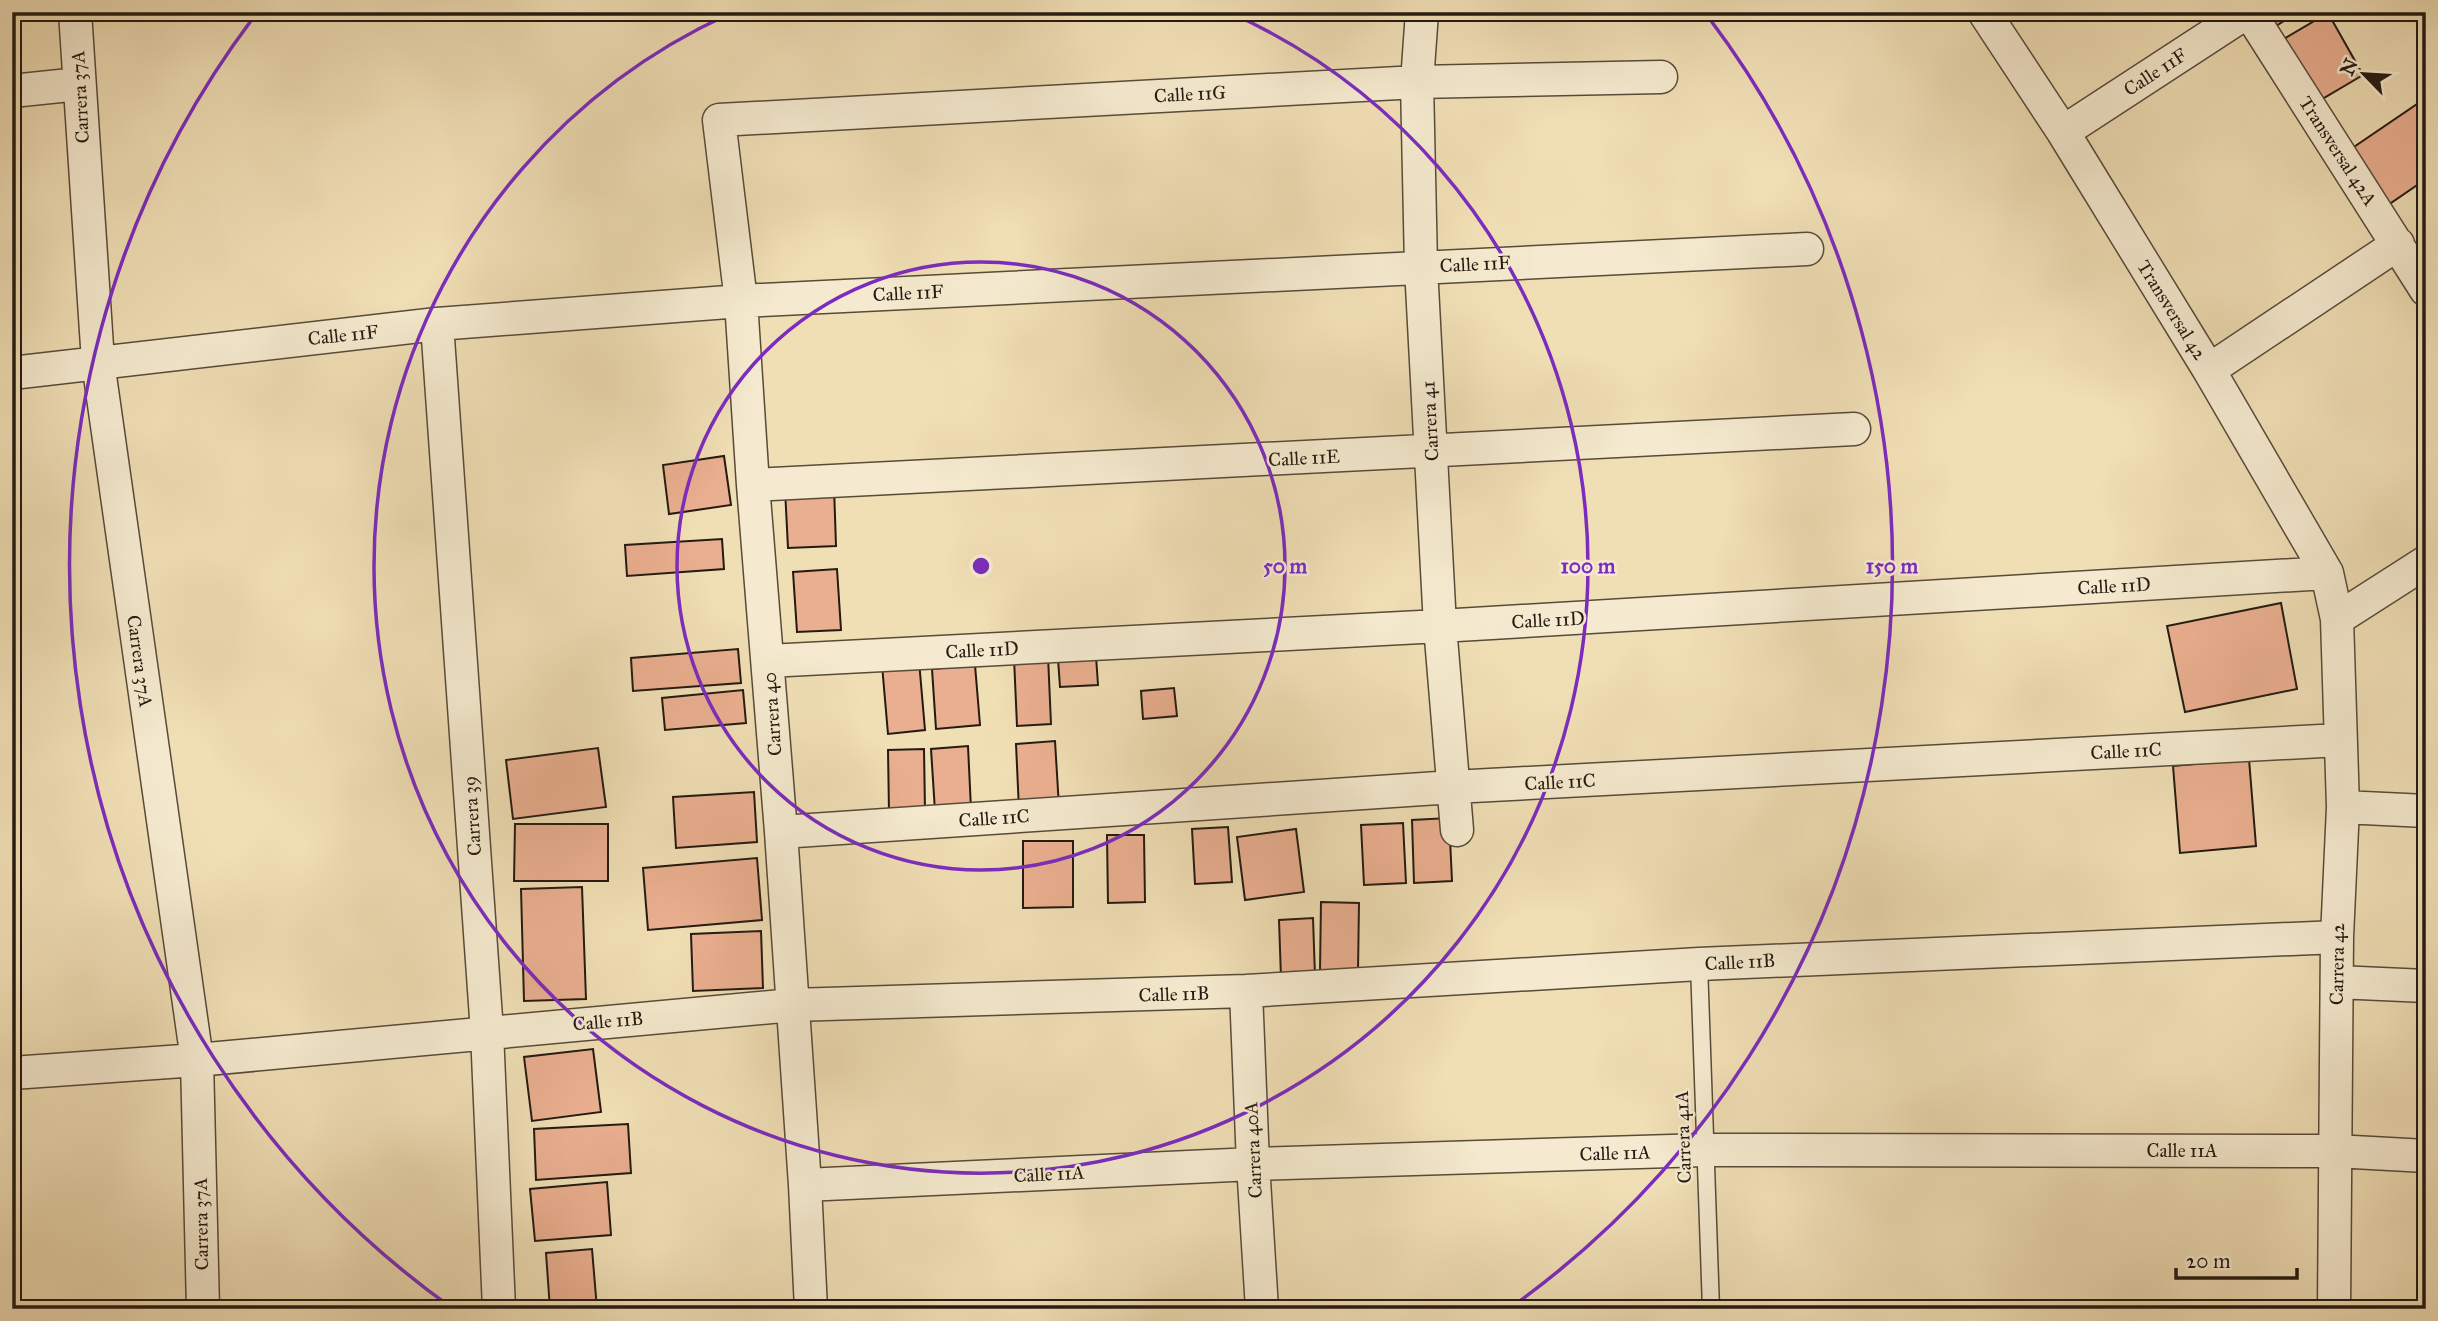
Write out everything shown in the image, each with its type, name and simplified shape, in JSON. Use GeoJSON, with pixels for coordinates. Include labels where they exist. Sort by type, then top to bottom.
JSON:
{"type":"FeatureCollection","features":[{"type":"Feature","properties":{"kind":"street","name":"Carrera 37A"},"geometry":{"type":"LineString","coordinates":[[75,12],[98,362],[197,1060],[203,1309]]}},
{"type":"Feature","properties":{"kind":"street","name":"Carrera 41"},"geometry":{"type":"LineString","coordinates":[[1422,12],[1417,82],[1421,267],[1440,626],[1457,830]]}},
{"type":"Feature","properties":{"kind":"street","name":"Transversal 42"},"geometry":{"type":"LineString","coordinates":[[1984,12],[2063,132],[2209,370],[2327,573],[2337,619]]}},
{"type":"Feature","properties":{"kind":"street","name":"Calle 11F"},"geometry":{"type":"LineString","coordinates":[[2063,132],[2248,12]]}},
{"type":"Feature","properties":{"kind":"street","name":"Transversal 42A"},"geometry":{"type":"LineString","coordinates":[[2248,12],[2426,290]]}},
{"type":"Feature","properties":{"kind":"street","name":"Calle 11G"},"geometry":{"type":"LineString","coordinates":[[719,120],[1417,82],[1661,77]]}},
{"type":"Feature","properties":{"kind":"street"},"geometry":{"type":"LineString","coordinates":[[12,91],[79,85]]}},
{"type":"Feature","properties":{"kind":"street","name":"Carrera 40"},"geometry":{"type":"LineString","coordinates":[[719,120],[741,301],[781,832],[811,1309]]}},
{"type":"Feature","properties":{"kind":"street"},"geometry":{"type":"LineString","coordinates":[[2209,370],[2398,244]]}},
{"type":"Feature","properties":{"kind":"street","name":"Calle 11F"},"geometry":{"type":"LineString","coordinates":[[12,373],[437,324],[741,301],[1807,249]]}},
{"type":"Feature","properties":{"kind":"street","name":"Carrera 39"},"geometry":{"type":"LineString","coordinates":[[437,324],[487,1032],[499,1309]]}},
{"type":"Feature","properties":{"kind":"street","name":"Calle 11E"},"geometry":{"type":"LineString","coordinates":[[753,485],[1854,429]]}},
{"type":"Feature","properties":{"kind":"street"},"geometry":{"type":"LineString","coordinates":[[2337,619],[2426,562]]}},
{"type":"Feature","properties":{"kind":"street","name":"Calle 11D"},"geometry":{"type":"LineString","coordinates":[[768,661],[1440,626],[2327,573]]}},
{"type":"Feature","properties":{"kind":"street","name":"Carrera 42"},"geometry":{"type":"LineString","coordinates":[[2334,1309],[2337,937],[2343,807],[2337,619]]}},
{"type":"Feature","properties":{"kind":"street","name":"Calle 11C"},"geometry":{"type":"LineString","coordinates":[[781,832],[1453,788],[2340,740]]}},
{"type":"Feature","properties":{"kind":"street"},"geometry":{"type":"LineString","coordinates":[[2343,807],[2426,811]]}},
{"type":"Feature","properties":{"kind":"street","name":"Calle 11B"},"geometry":{"type":"LineString","coordinates":[[12,1073],[197,1060],[793,1005],[1246,992],[1699,964],[2337,937]]}},
{"type":"Feature","properties":{"kind":"street"},"geometry":{"type":"LineString","coordinates":[[2337,982],[2426,986]]}},
{"type":"Feature","properties":{"kind":"street","name":"Carrera 40A"},"geometry":{"type":"LineString","coordinates":[[1246,992],[1262,1309]]}},
{"type":"Feature","properties":{"kind":"street","name":"Calle 11A"},"geometry":{"type":"LineString","coordinates":[[805,1185],[1253,1164],[1704,1150],[2335,1151],[2426,1156]]}},
{"type":"Feature","properties":{"kind":"lane","name":"Carrera 41A"},"geometry":{"type":"LineString","coordinates":[[1699,964],[1711,1309]]}},
{"type":"Feature","properties":{"kind":"building"},"geometry":{"type":"Polygon","coordinates":[[[2257,12],[2298,12],[2268,31],[2257,12]]]}},
{"type":"Feature","properties":{"kind":"building"},"geometry":{"type":"Polygon","coordinates":[[[2328,13],[2363,75],[2317,102],[2282,40],[2328,13]]]}},
{"type":"Feature","properties":{"kind":"building"},"geometry":{"type":"Polygon","coordinates":[[[2426,98],[2426,179],[2385,207],[2348,151],[2426,98]]]}},
{"type":"Feature","properties":{"kind":"building"},"geometry":{"type":"Polygon","coordinates":[[[724,456],[731,505],[669,514],[663,465],[724,456]]]}},
{"type":"Feature","properties":{"kind":"building"},"geometry":{"type":"Polygon","coordinates":[[[834,487],[836,546],[788,548],[785,489],[834,487]]]}},
{"type":"Feature","properties":{"kind":"building"},"geometry":{"type":"Polygon","coordinates":[[[722,539],[724,569],[627,576],[625,545],[722,539]]]}},
{"type":"Feature","properties":{"kind":"building"},"geometry":{"type":"Polygon","coordinates":[[[837,569],[841,630],[797,632],[793,572],[837,569]]]}},
{"type":"Feature","properties":{"kind":"building"},"geometry":{"type":"Polygon","coordinates":[[[2281,603],[2297,689],[2185,712],[2167,626],[2281,603]]]}},
{"type":"Feature","properties":{"kind":"building"},"geometry":{"type":"Polygon","coordinates":[[[738,649],[741,683],[633,691],[631,658],[738,649]]]}},
{"type":"Feature","properties":{"kind":"building"},"geometry":{"type":"Polygon","coordinates":[[[1048,656],[1051,724],[1017,726],[1014,658],[1048,656]]]}},
{"type":"Feature","properties":{"kind":"building"},"geometry":{"type":"Polygon","coordinates":[[[1096,656],[1098,685],[1060,687],[1058,659],[1096,656]]]}},
{"type":"Feature","properties":{"kind":"building"},"geometry":{"type":"Polygon","coordinates":[[[919,661],[925,730],[888,734],[882,665],[919,661]]]}},
{"type":"Feature","properties":{"kind":"building"},"geometry":{"type":"Polygon","coordinates":[[[975,665],[980,725],[936,729],[932,669],[975,665]]]}},
{"type":"Feature","properties":{"kind":"building"},"geometry":{"type":"Polygon","coordinates":[[[1174,688],[1177,716],[1143,719],[1141,691],[1174,688]]]}},
{"type":"Feature","properties":{"kind":"building"},"geometry":{"type":"Polygon","coordinates":[[[743,690],[746,723],[665,730],[662,698],[743,690]]]}},
{"type":"Feature","properties":{"kind":"building"},"geometry":{"type":"Polygon","coordinates":[[[1055,741],[1059,807],[1019,810],[1016,744],[1055,741]]]}},
{"type":"Feature","properties":{"kind":"building"},"geometry":{"type":"Polygon","coordinates":[[[968,746],[971,809],[935,811],[931,749],[968,746]]]}},
{"type":"Feature","properties":{"kind":"building"},"geometry":{"type":"Polygon","coordinates":[[[598,748],[606,807],[513,819],[506,760],[598,748]]]}},
{"type":"Feature","properties":{"kind":"building"},"geometry":{"type":"Polygon","coordinates":[[[924,749],[925,811],[889,812],[888,750],[924,749]]]}},
{"type":"Feature","properties":{"kind":"building"},"geometry":{"type":"Polygon","coordinates":[[[2249,759],[2256,846],[2180,853],[2173,766],[2249,759]]]}},
{"type":"Feature","properties":{"kind":"building"},"geometry":{"type":"Polygon","coordinates":[[[754,792],[757,842],[676,848],[673,797],[754,792]]]}},
{"type":"Feature","properties":{"kind":"building"},"geometry":{"type":"Polygon","coordinates":[[[1449,818],[1452,881],[1414,883],[1412,820],[1449,818]]]}},
{"type":"Feature","properties":{"kind":"building"},"geometry":{"type":"Polygon","coordinates":[[[1403,823],[1406,883],[1364,885],[1361,825],[1403,823]]]}},
{"type":"Feature","properties":{"kind":"building"},"geometry":{"type":"Polygon","coordinates":[[[515,824],[608,824],[608,881],[514,881],[515,824]]]}},
{"type":"Feature","properties":{"kind":"building"},"geometry":{"type":"Polygon","coordinates":[[[1228,827],[1232,882],[1195,884],[1192,829],[1228,827]]]}},
{"type":"Feature","properties":{"kind":"building"},"geometry":{"type":"Polygon","coordinates":[[[1296,829],[1304,892],[1245,900],[1237,837],[1296,829]]]}},
{"type":"Feature","properties":{"kind":"building"},"geometry":{"type":"Polygon","coordinates":[[[1107,835],[1144,835],[1145,902],[1108,903],[1107,835]]]}},
{"type":"Feature","properties":{"kind":"building"},"geometry":{"type":"Polygon","coordinates":[[[1023,841],[1073,841],[1073,907],[1023,908],[1023,841]]]}},
{"type":"Feature","properties":{"kind":"building"},"geometry":{"type":"Polygon","coordinates":[[[757,858],[762,920],[648,930],[643,868],[757,858]]]}},
{"type":"Feature","properties":{"kind":"building"},"geometry":{"type":"Polygon","coordinates":[[[582,887],[586,999],[524,1001],[521,889],[582,887]]]}},
{"type":"Feature","properties":{"kind":"building"},"geometry":{"type":"Polygon","coordinates":[[[1321,902],[1359,903],[1358,971],[1320,970],[1321,902]]]}},
{"type":"Feature","properties":{"kind":"building"},"geometry":{"type":"Polygon","coordinates":[[[1313,918],[1315,976],[1281,978],[1279,920],[1313,918]]]}},
{"type":"Feature","properties":{"kind":"building"},"geometry":{"type":"Polygon","coordinates":[[[761,931],[763,988],[693,991],[691,934],[761,931]]]}},
{"type":"Feature","properties":{"kind":"building"},"geometry":{"type":"Polygon","coordinates":[[[593,1049],[601,1112],[532,1121],[524,1057],[593,1049]]]}},
{"type":"Feature","properties":{"kind":"building"},"geometry":{"type":"Polygon","coordinates":[[[628,1124],[631,1173],[536,1180],[534,1129],[628,1124]]]}},
{"type":"Feature","properties":{"kind":"building"},"geometry":{"type":"Polygon","coordinates":[[[607,1182],[611,1235],[535,1241],[530,1189],[607,1182]]]}},
{"type":"Feature","properties":{"kind":"building"},"geometry":{"type":"Polygon","coordinates":[[[592,1249],[597,1309],[550,1309],[546,1253],[592,1249]]]}}]}
